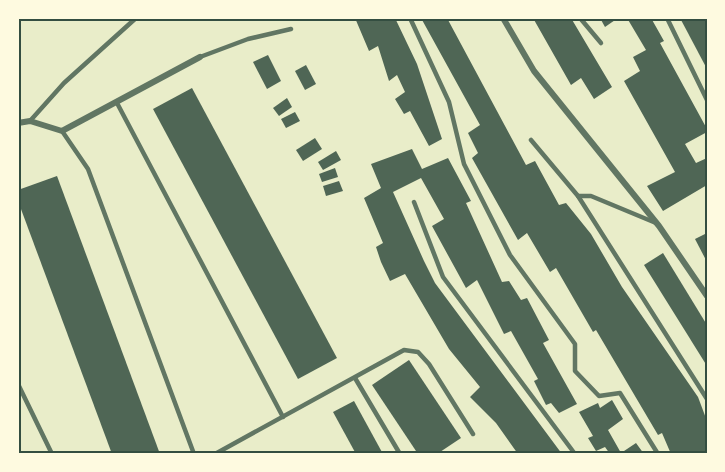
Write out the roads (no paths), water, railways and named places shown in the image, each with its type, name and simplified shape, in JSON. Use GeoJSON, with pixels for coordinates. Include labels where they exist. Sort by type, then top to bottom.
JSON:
{"type":"FeatureCollection","features":[{"type":"Feature","properties":{"kind":"street"},"geometry":{"type":"LineString","coordinates":[[503,18],[534,71],[656,223],[707,296]]}},
{"type":"Feature","properties":{"kind":"street"},"geometry":{"type":"LineString","coordinates":[[18,123],[30,122],[63,131],[200,57]]}},
{"type":"Feature","properties":{"kind":"lane"},"geometry":{"type":"LineString","coordinates":[[30,122],[64,83],[136,18]]}},
{"type":"Feature","properties":{"kind":"lane"},"geometry":{"type":"LineString","coordinates":[[410,18],[449,102],[464,164],[510,255],[575,344],[575,371],[599,396],[620,393],[658,454]]}},
{"type":"Feature","properties":{"kind":"lane"},"geometry":{"type":"LineString","coordinates":[[580,18],[601,43]]}},
{"type":"Feature","properties":{"kind":"lane"},"geometry":{"type":"LineString","coordinates":[[667,18],[707,100]]}},
{"type":"Feature","properties":{"kind":"lane"},"geometry":{"type":"LineString","coordinates":[[200,57],[248,39],[291,29]]}},
{"type":"Feature","properties":{"kind":"lane"},"geometry":{"type":"LineString","coordinates":[[117,103],[283,417]]}},
{"type":"Feature","properties":{"kind":"lane"},"geometry":{"type":"LineString","coordinates":[[63,131],[88,169],[194,454]]}},
{"type":"Feature","properties":{"kind":"lane"},"geometry":{"type":"LineString","coordinates":[[531,140],[578,196],[707,399]]}},
{"type":"Feature","properties":{"kind":"lane"},"geometry":{"type":"LineString","coordinates":[[578,196],[591,196],[656,223]]}},
{"type":"Feature","properties":{"kind":"lane"},"geometry":{"type":"LineString","coordinates":[[414,202],[443,277],[574,454]]}},
{"type":"Feature","properties":{"kind":"lane"},"geometry":{"type":"LineString","coordinates":[[215,454],[404,350],[418,352],[429,364],[473,434]]}},
{"type":"Feature","properties":{"kind":"lane"},"geometry":{"type":"LineString","coordinates":[[355,378],[400,454]]}},
{"type":"Feature","properties":{"kind":"lane"},"geometry":{"type":"LineString","coordinates":[[18,384],[52,454]]}}]}
